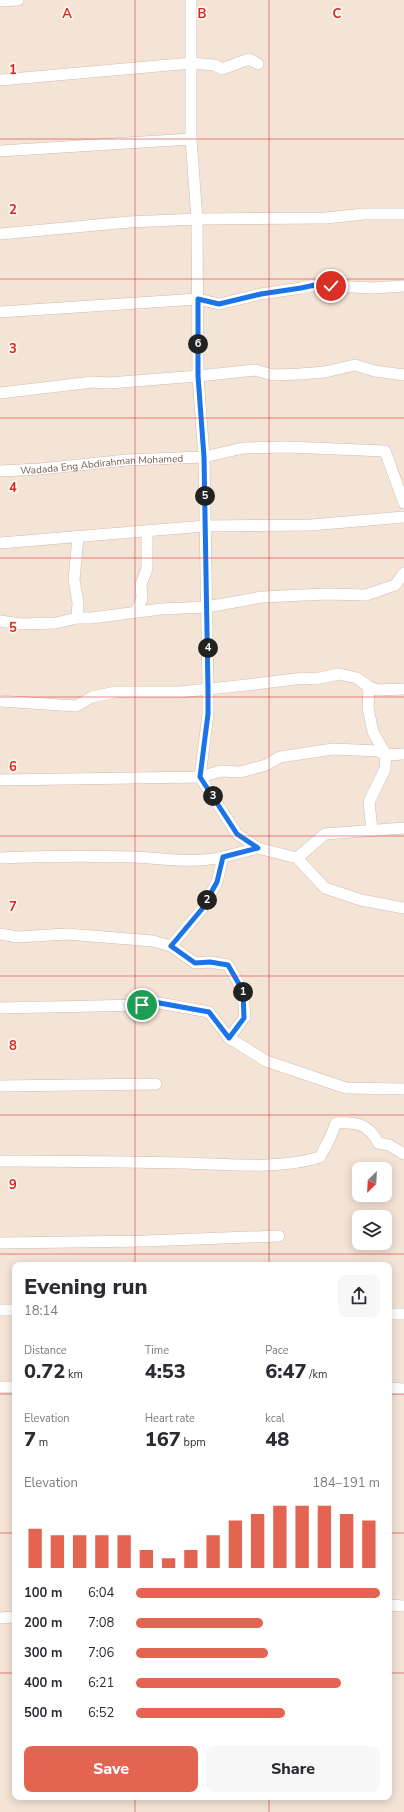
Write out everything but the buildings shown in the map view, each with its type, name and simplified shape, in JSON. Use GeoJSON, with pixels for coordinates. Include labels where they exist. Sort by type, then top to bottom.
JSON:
{"type":"FeatureCollection","features":[{"type":"Feature","properties":{"kind":"street"},"geometry":{"type":"LineString","coordinates":[[0,1],[18,0]]}},
{"type":"Feature","properties":{"kind":"street"},"geometry":{"type":"LineString","coordinates":[[191,0],[191,139],[197,219],[198,376],[204,457],[208,690],[208,714],[200,777],[237,834],[258,848],[297,858],[325,888],[361,900],[404,908]]}},
{"type":"Feature","properties":{"kind":"street"},"geometry":{"type":"LineString","coordinates":[[0,80],[192,63],[214,66],[222,69],[249,59],[258,64]]}},
{"type":"Feature","properties":{"kind":"street"},"geometry":{"type":"LineString","coordinates":[[0,151],[191,139]]}},
{"type":"Feature","properties":{"kind":"street"},"geometry":{"type":"LineString","coordinates":[[0,234],[129,222],[197,219],[326,218],[364,214],[404,214]]}},
{"type":"Feature","properties":{"kind":"street"},"geometry":{"type":"LineString","coordinates":[[0,312],[198,299],[219,304],[261,294],[315,285],[372,288],[404,286]]}},
{"type":"Feature","properties":{"kind":"street"},"geometry":{"type":"LineString","coordinates":[[0,394],[93,382],[198,376],[255,370],[273,375],[300,374],[324,372],[355,365],[375,371],[404,375]]}},
{"type":"Feature","properties":{"kind":"street","name":"Wadada Eng Abdirahman Mohamed"},"geometry":{"type":"LineString","coordinates":[[0,471],[40,470],[128,460],[204,457],[243,448],[288,447],[385,450],[404,503]]}},
{"type":"Feature","properties":{"kind":"street"},"geometry":{"type":"LineString","coordinates":[[0,543],[205,526],[311,525],[404,517]]}},
{"type":"Feature","properties":{"kind":"street"},"geometry":{"type":"LineString","coordinates":[[136,611],[142,599],[141,584],[147,569],[147,531]]}},
{"type":"Feature","properties":{"kind":"street"},"geometry":{"type":"LineString","coordinates":[[77,618],[78,603],[74,580],[78,537]]}},
{"type":"Feature","properties":{"kind":"street"},"geometry":{"type":"LineString","coordinates":[[0,621],[21,624],[56,623],[77,618],[106,617],[136,611],[207,607],[262,597],[326,594],[366,595],[395,585],[404,573]]}},
{"type":"Feature","properties":{"kind":"street"},"geometry":{"type":"LineString","coordinates":[[0,701],[76,706],[92,697],[116,692],[180,692],[208,690],[303,678],[314,679],[339,674],[357,678],[369,688],[378,690],[404,689]]}},
{"type":"Feature","properties":{"kind":"street"},"geometry":{"type":"LineString","coordinates":[[369,688],[368,708],[373,732],[386,755],[385,769],[369,802],[372,830]]}},
{"type":"Feature","properties":{"kind":"street"},"geometry":{"type":"LineString","coordinates":[[0,780],[200,777],[221,771],[240,772],[266,765],[280,756],[333,749],[378,751],[386,755],[404,754]]}},
{"type":"Feature","properties":{"kind":"street"},"geometry":{"type":"LineString","coordinates":[[297,858],[326,834],[404,828]]}},
{"type":"Feature","properties":{"kind":"street"},"geometry":{"type":"LineString","coordinates":[[0,858],[128,857],[174,861],[207,860],[258,848]]}},
{"type":"Feature","properties":{"kind":"street"},"geometry":{"type":"LineString","coordinates":[[171,946],[202,909],[217,882],[223,857]]}},
{"type":"Feature","properties":{"kind":"street"},"geometry":{"type":"LineString","coordinates":[[0,934],[17,937],[67,934],[153,941],[171,946],[195,963],[210,962],[228,965],[243,991],[244,1018],[229,1038]]}},
{"type":"Feature","properties":{"kind":"street"},"geometry":{"type":"LineString","coordinates":[[0,1008],[142,1005],[154,1002],[209,1012],[229,1038],[266,1061],[346,1088],[404,1089]]}},
{"type":"Feature","properties":{"kind":"street"},"geometry":{"type":"LineString","coordinates":[[0,1086],[156,1084]]}},
{"type":"Feature","properties":{"kind":"street"},"geometry":{"type":"LineString","coordinates":[[0,1161],[71,1160],[245,1164],[302,1162],[320,1157],[336,1123],[356,1122],[374,1133],[378,1143],[389,1145],[404,1154]]}},
{"type":"Feature","properties":{"kind":"street"},"geometry":{"type":"LineString","coordinates":[[0,1243],[144,1241],[279,1236]]}},
{"type":"Feature","properties":{"kind":"street"},"geometry":{"type":"LineString","coordinates":[[0,1310],[12,1310]]}},
{"type":"Feature","properties":{"kind":"street"},"geometry":{"type":"LineString","coordinates":[[392,1314],[404,1314]]}},
{"type":"Feature","properties":{"kind":"street"},"geometry":{"type":"LineString","coordinates":[[0,1387],[12,1387]]}},
{"type":"Feature","properties":{"kind":"street"},"geometry":{"type":"LineString","coordinates":[[392,1388],[404,1389]]}},
{"type":"Feature","properties":{"kind":"street"},"geometry":{"type":"LineString","coordinates":[[392,1605],[404,1606]]}},
{"type":"Feature","properties":{"kind":"street"},"geometry":{"type":"LineString","coordinates":[[0,1618],[12,1617]]}},
{"type":"Feature","properties":{"kind":"shaded area"},"geometry":{"type":"Polygon","coordinates":[[[0,0],[404,0],[404,1812],[0,1812],[0,0]]]}},
{"type":"Feature","properties":{"kind":"route"},"geometry":{"type":"LineString","coordinates":[[142,1005],[154,1002],[209,1012],[229,1038],[244,1018],[243,991],[228,965],[210,962],[195,963],[171,946],[202,909],[217,882],[223,857],[258,848],[237,834],[200,777],[208,714],[208,690],[204,457],[198,376],[198,299],[219,304],[261,294],[315,285],[331,286]]}}]}
